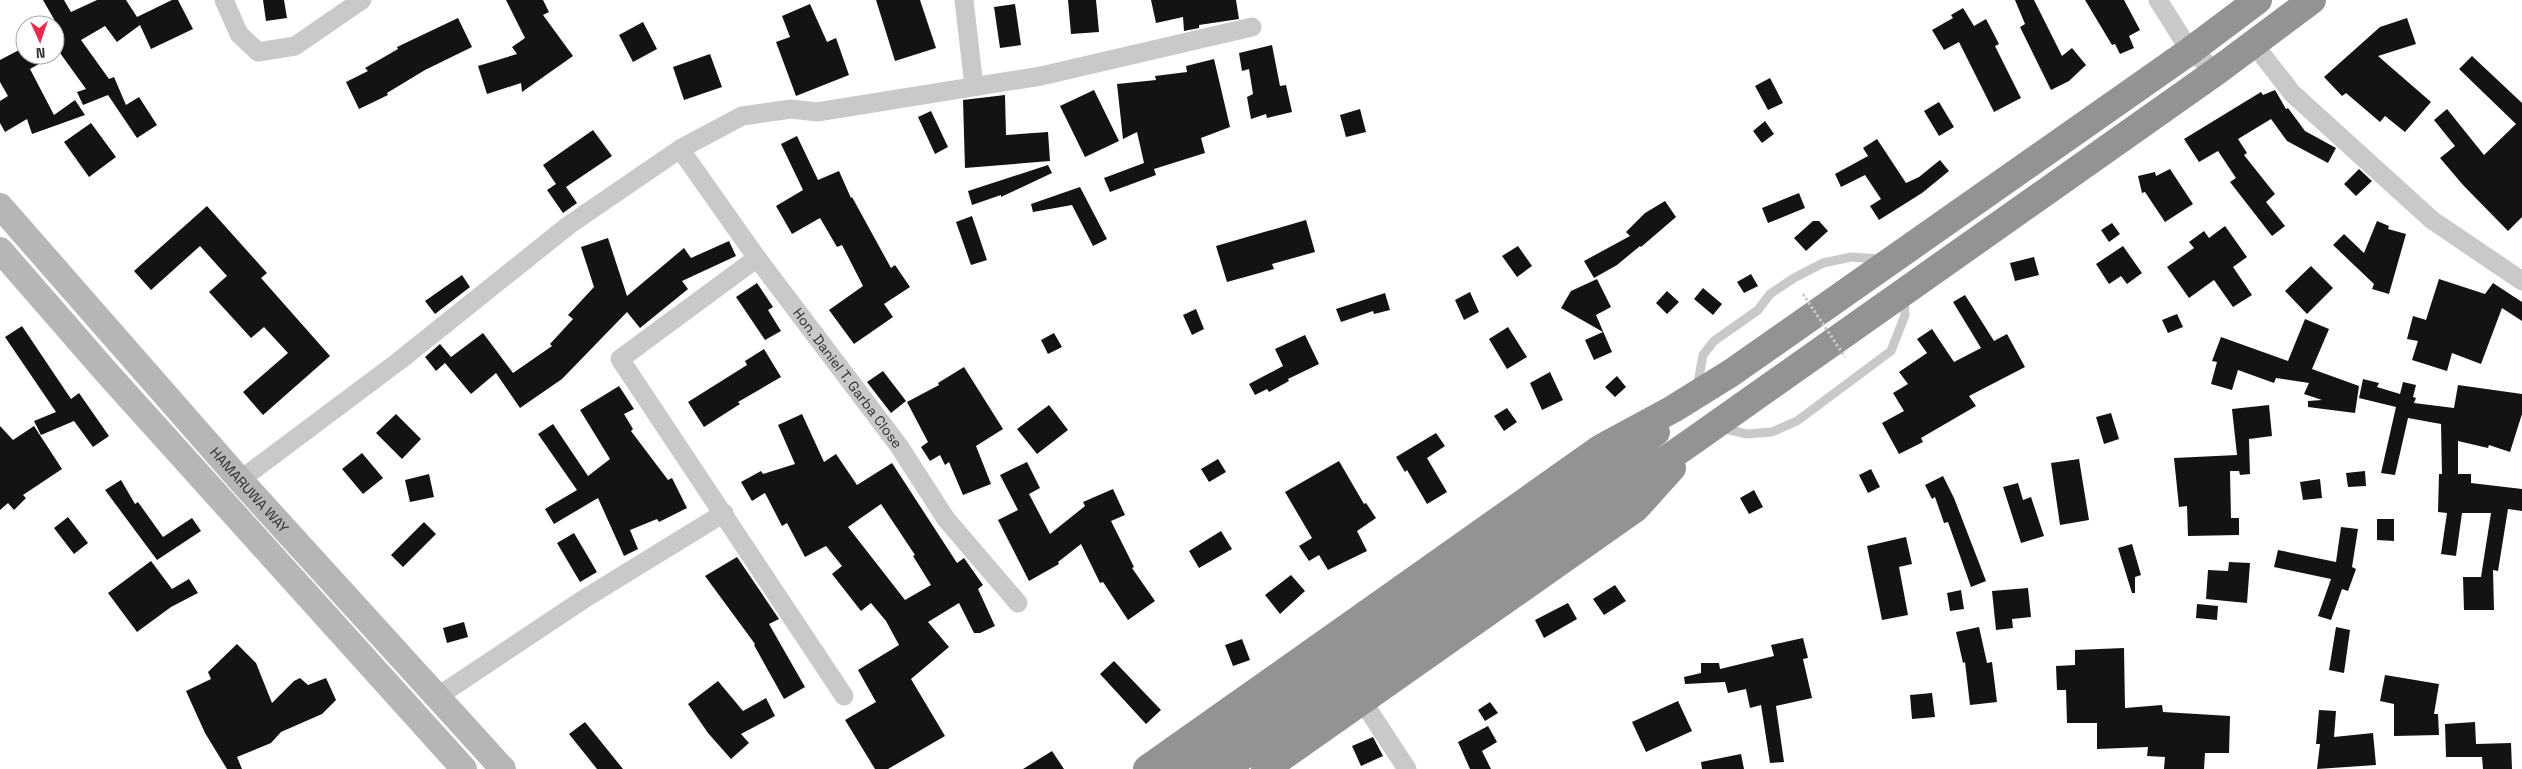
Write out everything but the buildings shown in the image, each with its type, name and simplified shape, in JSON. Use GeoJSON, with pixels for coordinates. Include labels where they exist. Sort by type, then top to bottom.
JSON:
{"type":"FeatureCollection","features":[{"type":"Feature","properties":{"kind":"highway"},"geometry":{"type":"LineString","coordinates":[[1147,769],[1601,448],[1684,402],[1731,373],[1893,261],[2190,51],[2258,0]]}},
{"type":"Feature","properties":{"kind":"highway"},"geometry":{"type":"LineString","coordinates":[[1185,769],[1640,462],[1705,433],[2217,71],[2312,0]]}},
{"type":"Feature","properties":{"kind":"highway"},"geometry":{"type":"LineString","coordinates":[[1224,769],[1640,462],[1653,435],[1684,402]]}},
{"type":"Feature","properties":{"kind":"highway"},"geometry":{"type":"LineString","coordinates":[[1265,769],[1363,702],[1636,508],[1705,433]]}},
{"type":"Feature","properties":{"kind":"main road","name":"HAMARUWA WAY"},"geometry":{"type":"LineString","coordinates":[[0,206],[240,480],[503,769]]}},
{"type":"Feature","properties":{"kind":"main road"},"geometry":{"type":"LineString","coordinates":[[2,259],[464,769]]}},
{"type":"Feature","properties":{"kind":"street"},"geometry":{"type":"LineString","coordinates":[[224,0],[239,34],[258,52],[295,46],[362,0]]}},
{"type":"Feature","properties":{"kind":"street"},"geometry":{"type":"LineString","coordinates":[[964,0],[974,86]]}},
{"type":"Feature","properties":{"kind":"street"},"geometry":{"type":"LineString","coordinates":[[2158,0],[2190,51],[2217,71]]}},
{"type":"Feature","properties":{"kind":"street"},"geometry":{"type":"LineString","coordinates":[[240,480],[399,361],[569,224],[680,149],[742,116],[791,109],[816,112],[1041,76],[1252,27]]}},
{"type":"Feature","properties":{"kind":"street"},"geometry":{"type":"LineString","coordinates":[[2253,43],[2292,93],[2432,220],[2522,281]]}},
{"type":"Feature","properties":{"kind":"street","name":"Hon. Daniel T. Garba Close"},"geometry":{"type":"LineString","coordinates":[[680,149],[757,258],[899,446],[946,519],[1018,603]]}},
{"type":"Feature","properties":{"kind":"street"},"geometry":{"type":"LineString","coordinates":[[757,258],[620,359],[844,696]]}},
{"type":"Feature","properties":{"kind":"street"},"geometry":{"type":"LineString","coordinates":[[436,697],[584,599],[724,514]]}},
{"type":"Feature","properties":{"kind":"street"},"geometry":{"type":"LineString","coordinates":[[1363,702],[1406,769]]}},
{"type":"Feature","properties":{"kind":"lane"},"geometry":{"type":"LineString","coordinates":[[1684,402],[1703,356],[1714,342],[1758,310],[1770,294],[1794,278],[1823,263],[1851,256],[1893,261]]}},
{"type":"Feature","properties":{"kind":"lane"},"geometry":{"type":"LineString","coordinates":[[1705,433],[1747,434],[1772,432],[1797,420],[1891,351],[1905,314],[1904,292]]}},
{"type":"Feature","properties":{"kind":"path"},"geometry":{"type":"LineString","coordinates":[[1803,294],[1845,357]]}}]}
